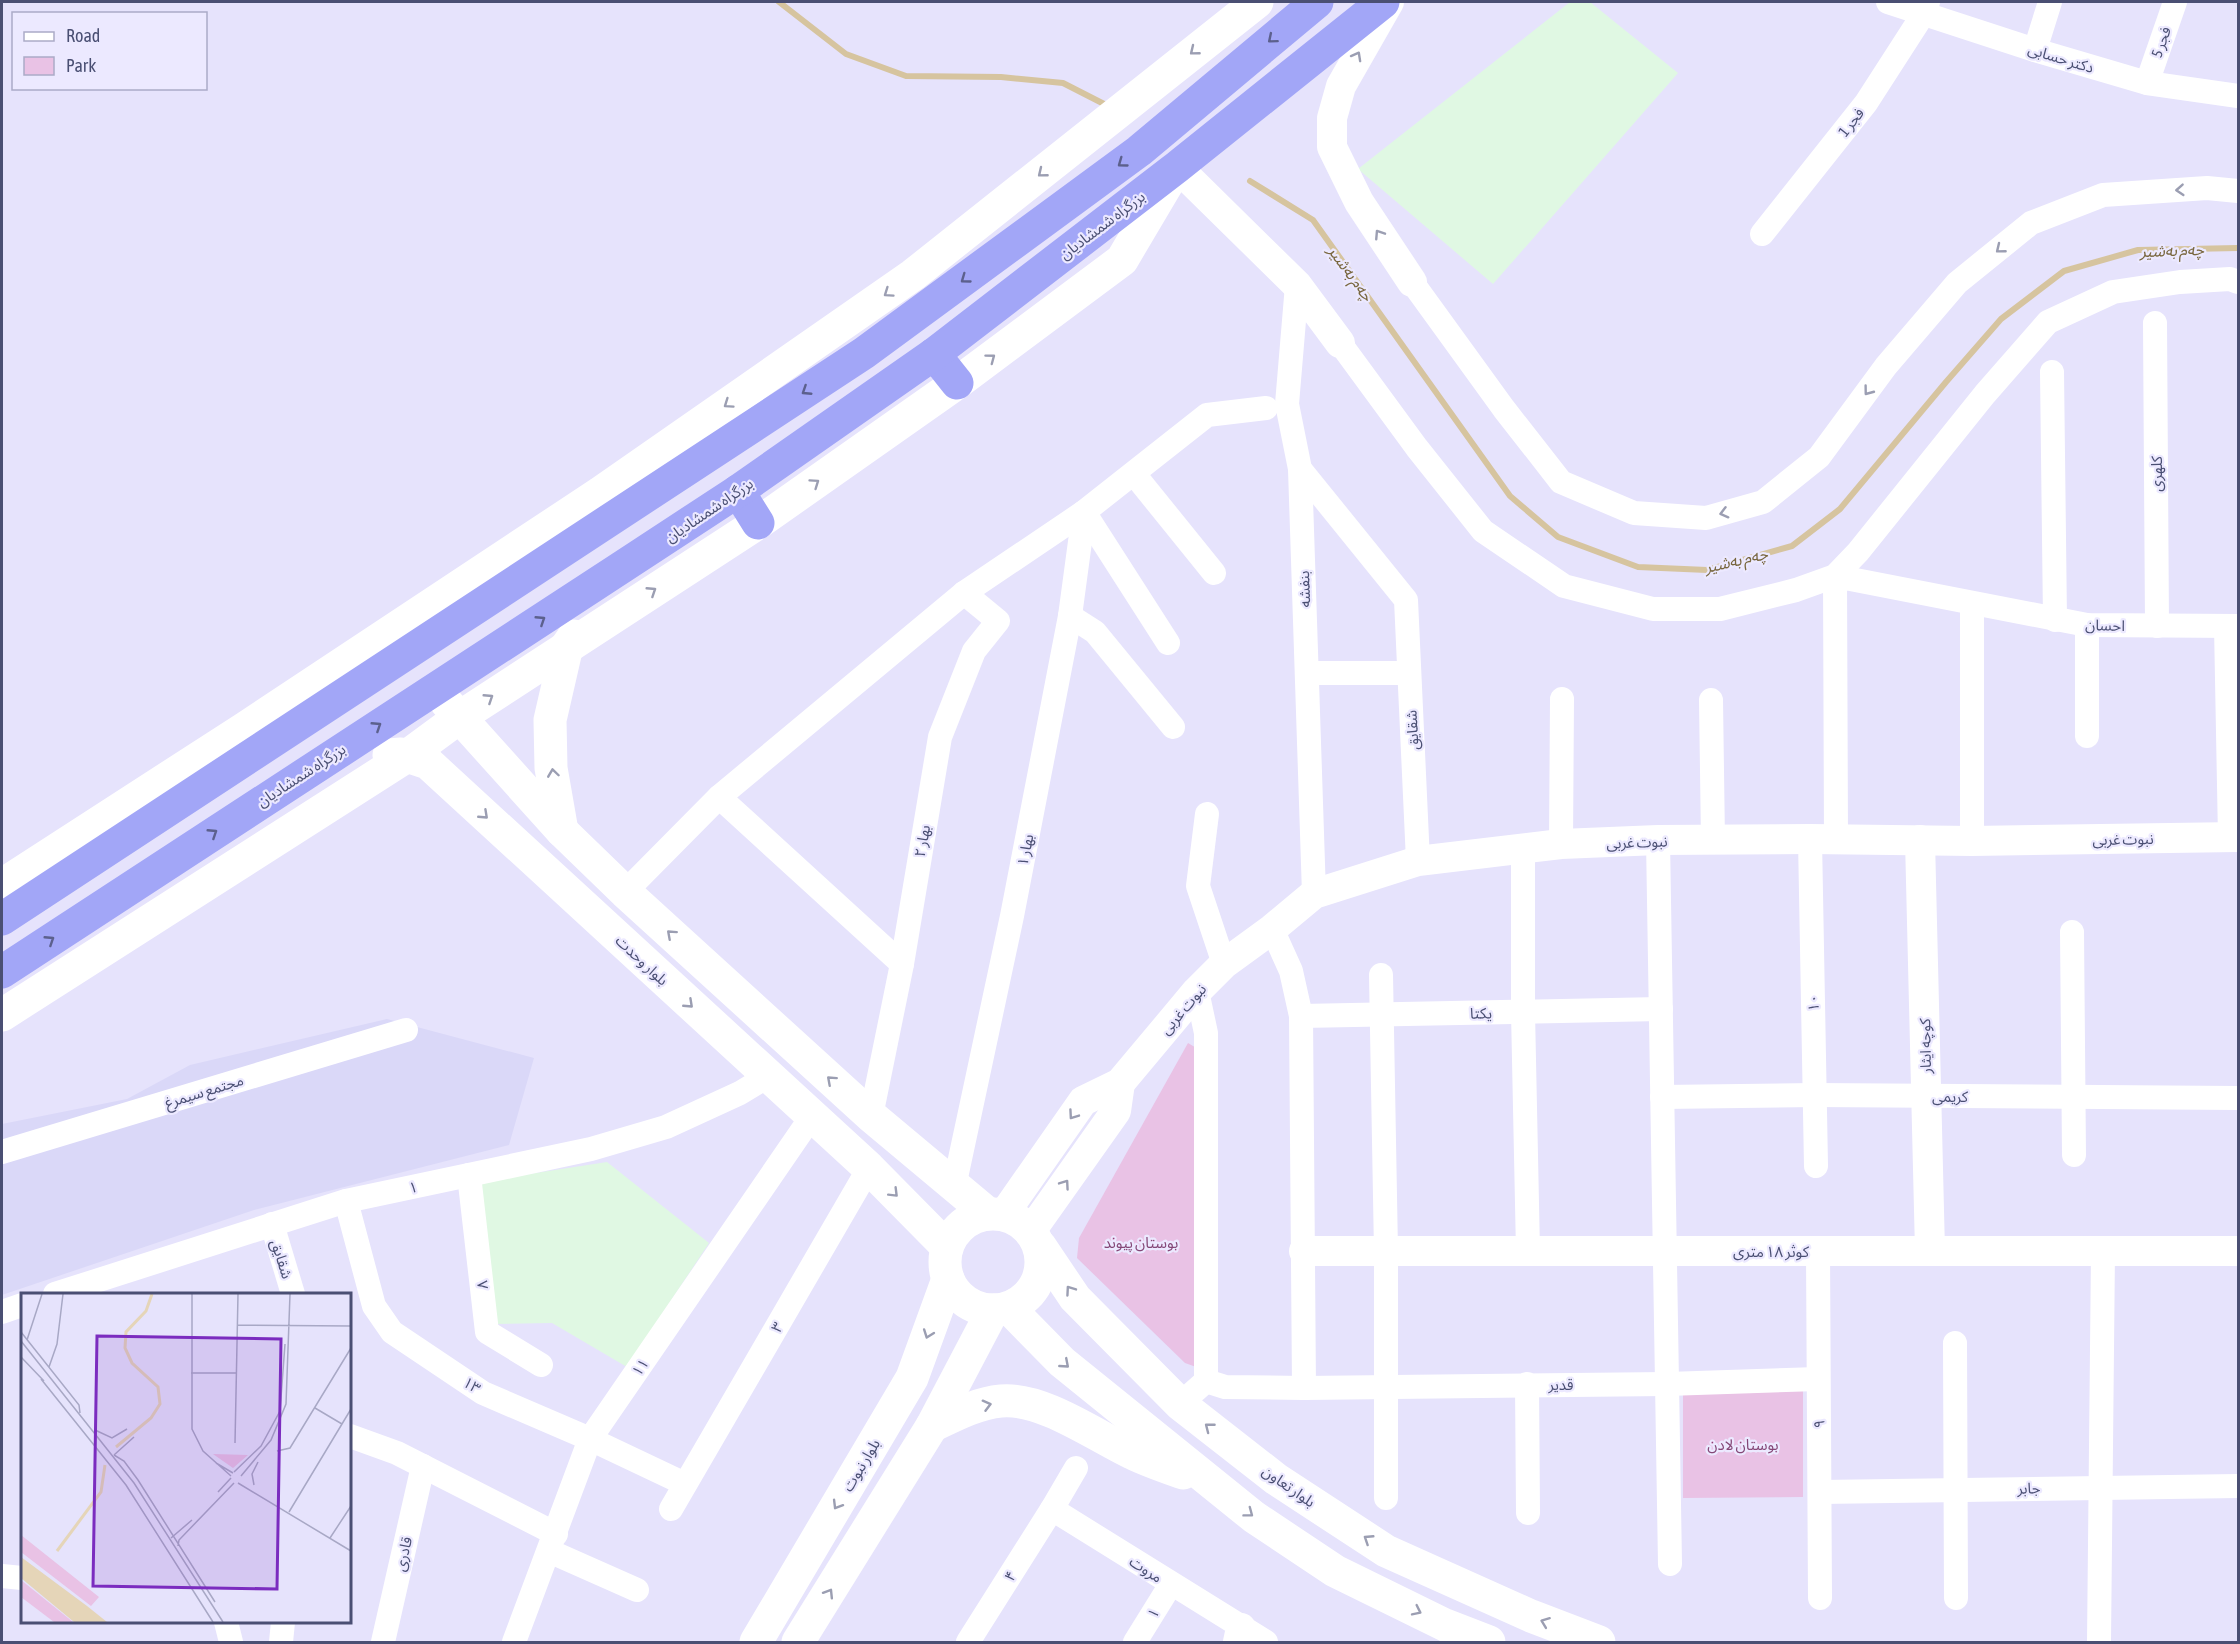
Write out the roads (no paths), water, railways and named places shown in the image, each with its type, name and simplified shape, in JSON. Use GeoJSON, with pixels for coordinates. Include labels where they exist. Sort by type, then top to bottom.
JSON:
{"type":"FeatureCollection","features":[{"type":"Feature","properties":{"kind":"highway"},"geometry":{"type":"LineString","coordinates":[[2,919],[864,353],[1139,151],[1317,2]]}},
{"type":"Feature","properties":{"kind":"highway","name":"بزرگراه شمشادیان"},"geometry":{"type":"LineString","coordinates":[[2,972],[738,491],[934,354],[1177,167],[1383,2]]}},
{"type":"Feature","properties":{"kind":"highway"},"geometry":{"type":"LineString","coordinates":[[934,354],[957,383]]}},
{"type":"Feature","properties":{"kind":"highway"},"geometry":{"type":"LineString","coordinates":[[738,491],[758,523]]}},
{"type":"Feature","properties":{"kind":"main road"},"geometry":{"type":"LineString","coordinates":[[2,885],[600,493],[913,275],[1257,2]]}},
{"type":"Feature","properties":{"kind":"main road"},"geometry":{"type":"LineString","coordinates":[[2,1013],[407,756],[459,717],[758,523],[957,383],[1122,260],[1177,167]]}},
{"type":"Feature","properties":{"kind":"main road"},"geometry":{"type":"LineString","coordinates":[[562,831],[551,768],[550,720],[567,646],[622,567]]}},
{"type":"Feature","properties":{"kind":"main road"},"geometry":{"type":"LineString","coordinates":[[434,688],[562,831],[625,892],[871,1116],[954,1187],[996,1214],[1019,1220],[1035,1239],[1042,1261],[1036,1283],[1033,1290],[1022,1301],[1001,1309],[981,1309],[961,1298],[948,1263],[953,1234],[962,1224],[974,1217],[996,1214]]}},
{"type":"Feature","properties":{"kind":"main road"},"geometry":{"type":"LineString","coordinates":[[244,728],[286,734],[292,697]]}},
{"type":"Feature","properties":{"kind":"main road"},"geometry":{"type":"LineString","coordinates":[[447,781],[444,757],[450,744],[470,742],[488,749]]}},
{"type":"Feature","properties":{"kind":"main road","name":"بلوار وحدت"},"geometry":{"type":"LineString","coordinates":[[303,774],[352,760],[400,754],[428,763],[869,1168],[948,1263]]}},
{"type":"Feature","properties":{"kind":"main road","name":"بلوار تعاون"},"geometry":{"type":"LineString","coordinates":[[1035,1239],[1076,1298],[1180,1404],[1276,1479],[1386,1551],[1531,1616],[1599,1642]]}},
{"type":"Feature","properties":{"kind":"main road","name":"بلوار نبوت"},"geometry":{"type":"LineString","coordinates":[[756,1642],[912,1378],[948,1263]]}},
{"type":"Feature","properties":{"kind":"main road"},"geometry":{"type":"LineString","coordinates":[[798,1642],[932,1426],[1001,1309]]}},
{"type":"Feature","properties":{"kind":"main road"},"geometry":{"type":"LineString","coordinates":[[1001,1309],[1062,1362],[1254,1517],[1335,1571],[1445,1625],[1489,1642]]}},
{"type":"Feature","properties":{"kind":"main road"},"geometry":{"type":"LineString","coordinates":[[932,1426],[978,1407],[1002,1401],[1027,1404],[1062,1416],[1133,1454],[1211,1484]]}},
{"type":"Feature","properties":{"kind":"street"},"geometry":{"type":"LineString","coordinates":[[1389,2],[1341,86],[1332,118],[1332,147],[1359,202],[1412,282],[1504,410],[1561,482],[1634,513],[1706,518],[1763,502],[1819,457],[1886,366],[1957,283],[2031,223],[2103,195],[2207,188],[2238,191]]}},
{"type":"Feature","properties":{"kind":"street","name":"دکتر حسابی"},"geometry":{"type":"LineString","coordinates":[[1888,2],[1926,8],[2035,50],[2147,83],[2238,96]]}},
{"type":"Feature","properties":{"kind":"street"},"geometry":{"type":"LineString","coordinates":[[2035,50],[2050,2]]}},
{"type":"Feature","properties":{"kind":"street","name":"فجر 5"},"geometry":{"type":"LineString","coordinates":[[2147,83],[2175,2]]}},
{"type":"Feature","properties":{"kind":"street","name":"فجر 1"},"geometry":{"type":"LineString","coordinates":[[1762,234],[1866,103],[1926,8]]}},
{"type":"Feature","properties":{"kind":"street"},"geometry":{"type":"LineString","coordinates":[[1177,167],[1297,285],[1417,448],[1483,531],[1564,586],[1653,609],[1720,609],[1796,590],[1835,576],[1858,552],[1984,394],[2048,322],[2113,292],[2180,282],[2230,279],[2238,282]]}},
{"type":"Feature","properties":{"kind":"street","name":"بنفشه"},"geometry":{"type":"LineString","coordinates":[[1297,285],[1287,404],[1300,469],[1314,894]]}},
{"type":"Feature","properties":{"kind":"street","name":"کلهری"},"geometry":{"type":"LineString","coordinates":[[2155,323],[2157,626]]}},
{"type":"Feature","properties":{"kind":"street"},"geometry":{"type":"LineString","coordinates":[[2052,372],[2055,620]]}},
{"type":"Feature","properties":{"kind":"street"},"geometry":{"type":"LineString","coordinates":[[625,892],[719,797],[964,593],[1084,512],[1207,416],[1266,408]]}},
{"type":"Feature","properties":{"kind":"street","name":"شقایق"},"geometry":{"type":"LineString","coordinates":[[1300,469],[1406,600],[1418,861]]}},
{"type":"Feature","properties":{"kind":"street"},"geometry":{"type":"LineString","coordinates":[[1134,474],[1214,573]]}},
{"type":"Feature","properties":{"kind":"street"},"geometry":{"type":"LineString","coordinates":[[1084,512],[1168,643]]}},
{"type":"Feature","properties":{"kind":"street","name":"بهار ۱"},"geometry":{"type":"LineString","coordinates":[[954,1187],[1012,916],[1070,615],[1084,512]]}},
{"type":"Feature","properties":{"kind":"street","name":"احسان"},"geometry":{"type":"LineString","coordinates":[[1835,576],[2087,626],[2232,626]]}},
{"type":"Feature","properties":{"kind":"street","name":"۱۰"},"geometry":{"type":"LineString","coordinates":[[1816,1166],[1815,1095],[1823,839],[1835,576]]}},
{"type":"Feature","properties":{"kind":"street","name":"بهار ۲"},"geometry":{"type":"LineString","coordinates":[[871,1116],[902,964],[940,737],[974,651],[998,621],[964,593]]}},
{"type":"Feature","properties":{"kind":"street"},"geometry":{"type":"LineString","coordinates":[[1972,604],[1972,841]]}},
{"type":"Feature","properties":{"kind":"street"},"geometry":{"type":"LineString","coordinates":[[1070,615],[1095,632],[1173,727]]}},
{"type":"Feature","properties":{"kind":"street"},"geometry":{"type":"LineString","coordinates":[[2087,626],[2087,736]]}},
{"type":"Feature","properties":{"kind":"street"},"geometry":{"type":"LineString","coordinates":[[2232,626],[2234,837]]}},
{"type":"Feature","properties":{"kind":"street"},"geometry":{"type":"LineString","coordinates":[[1307,673],[1409,673]]}},
{"type":"Feature","properties":{"kind":"street"},"geometry":{"type":"LineString","coordinates":[[1562,699],[1562,844]]}},
{"type":"Feature","properties":{"kind":"street"},"geometry":{"type":"LineString","coordinates":[[1711,700],[1713,841]]}},
{"type":"Feature","properties":{"kind":"street"},"geometry":{"type":"LineString","coordinates":[[719,797],[902,964]]}},
{"type":"Feature","properties":{"kind":"street"},"geometry":{"type":"LineString","coordinates":[[1207,814],[1198,886],[1224,964]]}},
{"type":"Feature","properties":{"kind":"street","name":"نبوت غربی"},"geometry":{"type":"LineString","coordinates":[[996,1214],[1083,1101],[1120,1083],[1197,991],[1224,964],[1272,929],[1314,894],[1418,861],[1562,844],[1658,840],[1972,841],[2234,837]]}},
{"type":"Feature","properties":{"kind":"street"},"geometry":{"type":"LineString","coordinates":[[1658,840],[1670,1564]]}},
{"type":"Feature","properties":{"kind":"street","name":"کوچه ایثار"},"geometry":{"type":"LineString","coordinates":[[1920,840],[1930,1251]]}},
{"type":"Feature","properties":{"kind":"street"},"geometry":{"type":"LineString","coordinates":[[1523,850],[1523,1012],[1528,1251]]}},
{"type":"Feature","properties":{"kind":"street"},"geometry":{"type":"LineString","coordinates":[[1272,929],[1291,971],[1301,1016],[1304,1388]]}},
{"type":"Feature","properties":{"kind":"street"},"geometry":{"type":"LineString","coordinates":[[2072,932],[2074,1155]]}},
{"type":"Feature","properties":{"kind":"street"},"geometry":{"type":"LineString","coordinates":[[1381,975],[1386,1251],[1386,1497]]}},
{"type":"Feature","properties":{"kind":"street"},"geometry":{"type":"LineString","coordinates":[[1180,1404],[1206,1381],[1206,1033],[1197,991]]}},
{"type":"Feature","properties":{"kind":"street","name":"یکتا"},"geometry":{"type":"LineString","coordinates":[[1301,1016],[1661,1009]]}},
{"type":"Feature","properties":{"kind":"street","name":"مجتمع سیمرغ"},"geometry":{"type":"LineString","coordinates":[[2,1152],[406,1030]]}},
{"type":"Feature","properties":{"kind":"street","name":"۱"},"geometry":{"type":"LineString","coordinates":[[58,1293],[346,1202],[591,1149],[666,1127],[740,1093],[768,1076]]}},
{"type":"Feature","properties":{"kind":"street"},"geometry":{"type":"LineString","coordinates":[[1035,1239],[1116,1111],[1120,1083]]}},
{"type":"Feature","properties":{"kind":"street","name":"کریمی"},"geometry":{"type":"LineString","coordinates":[[1662,1097],[1815,1095],[2238,1098]]}},
{"type":"Feature","properties":{"kind":"street","name":"۱۱"},"geometry":{"type":"LineString","coordinates":[[519,1641],[590,1439],[812,1116]]}},
{"type":"Feature","properties":{"kind":"street","name":"۳"},"geometry":{"type":"LineString","coordinates":[[671,1509],[869,1168]]}},
{"type":"Feature","properties":{"kind":"street","name":"۸"},"geometry":{"type":"LineString","coordinates":[[469,1175],[487,1332],[541,1365]]}},
{"type":"Feature","properties":{"kind":"street","name":"۱۳"},"geometry":{"type":"LineString","coordinates":[[346,1202],[375,1306],[392,1332],[483,1393],[590,1439],[685,1485]]}},
{"type":"Feature","properties":{"kind":"street","name":"شقایق"},"geometry":{"type":"LineString","coordinates":[[272,1224],[293,1293]]}},
{"type":"Feature","properties":{"kind":"street","name":"کوثر ۱۸ متری"},"geometry":{"type":"LineString","coordinates":[[1304,1251],[2238,1251]]}},
{"type":"Feature","properties":{"kind":"street","name":"۹"},"geometry":{"type":"LineString","coordinates":[[1818,1251],[1820,1598]]}},
{"type":"Feature","properties":{"kind":"street"},"geometry":{"type":"LineString","coordinates":[[2099,1642],[2103,1251]]}},
{"type":"Feature","properties":{"kind":"street"},"geometry":{"type":"LineString","coordinates":[[2,1312],[21,1305]]}},
{"type":"Feature","properties":{"kind":"street"},"geometry":{"type":"LineString","coordinates":[[1955,1343],[1956,1598]]}},
{"type":"Feature","properties":{"kind":"street","name":"قدیر"},"geometry":{"type":"LineString","coordinates":[[1206,1381],[1225,1387],[1304,1388],[1667,1384],[1818,1379]]}},
{"type":"Feature","properties":{"kind":"street"},"geometry":{"type":"LineString","coordinates":[[1527,1384],[1528,1513]]}},
{"type":"Feature","properties":{"kind":"street"},"geometry":{"type":"LineString","coordinates":[[351,1436],[397,1453],[423,1466],[636,1590]]}},
{"type":"Feature","properties":{"kind":"street","name":"قادری"},"geometry":{"type":"LineString","coordinates":[[383,1642],[423,1466]]}},
{"type":"Feature","properties":{"kind":"street","name":"۴"},"geometry":{"type":"LineString","coordinates":[[968,1642],[1076,1468]]}},
{"type":"Feature","properties":{"kind":"street","name":"جابر"},"geometry":{"type":"LineString","coordinates":[[1820,1492],[2238,1486]]}},
{"type":"Feature","properties":{"kind":"street","name":"مروت"},"geometry":{"type":"LineString","coordinates":[[1052,1509],[1171,1584],[1239,1635]]}},
{"type":"Feature","properties":{"kind":"street"},"geometry":{"type":"LineString","coordinates":[[2,1576],[21,1578]]}},
{"type":"Feature","properties":{"kind":"street","name":"۱"},"geometry":{"type":"LineString","coordinates":[[1135,1642],[1171,1584]]}},
{"type":"Feature","properties":{"kind":"street"},"geometry":{"type":"LineString","coordinates":[[226,1623],[231,1642]]}},
{"type":"Feature","properties":{"kind":"street"},"geometry":{"type":"LineString","coordinates":[[281,1642],[283,1623]]}},
{"type":"Feature","properties":{"kind":"street"},"geometry":{"type":"LineString","coordinates":[[1239,1635],[1266,1642]]}},
{"type":"Feature","properties":{"kind":"waterway","name":"چەم بەشیر"},"geometry":{"type":"LineString","coordinates":[[779,2],[846,54],[906,76],[1001,77],[1063,83],[1108,106]]}},
{"type":"Feature","properties":{"kind":"waterway","name":"چەم بەشیر"},"geometry":{"type":"LineString","coordinates":[[1250,181],[1313,220],[1510,496],[1558,537],[1638,567],[1707,570],[1792,546],[1840,509],[2001,319],[2064,271],[2138,250],[2238,248]]}},
{"type":"Feature","properties":{"kind":"park label","name":"بوستان پیوند"},"geometry":{"type":"Point","coordinates":[1141,1242]}},
{"type":"Feature","properties":{"kind":"park label","name":"بوستان لادن"},"geometry":{"type":"Point","coordinates":[1743,1444]}}]}
